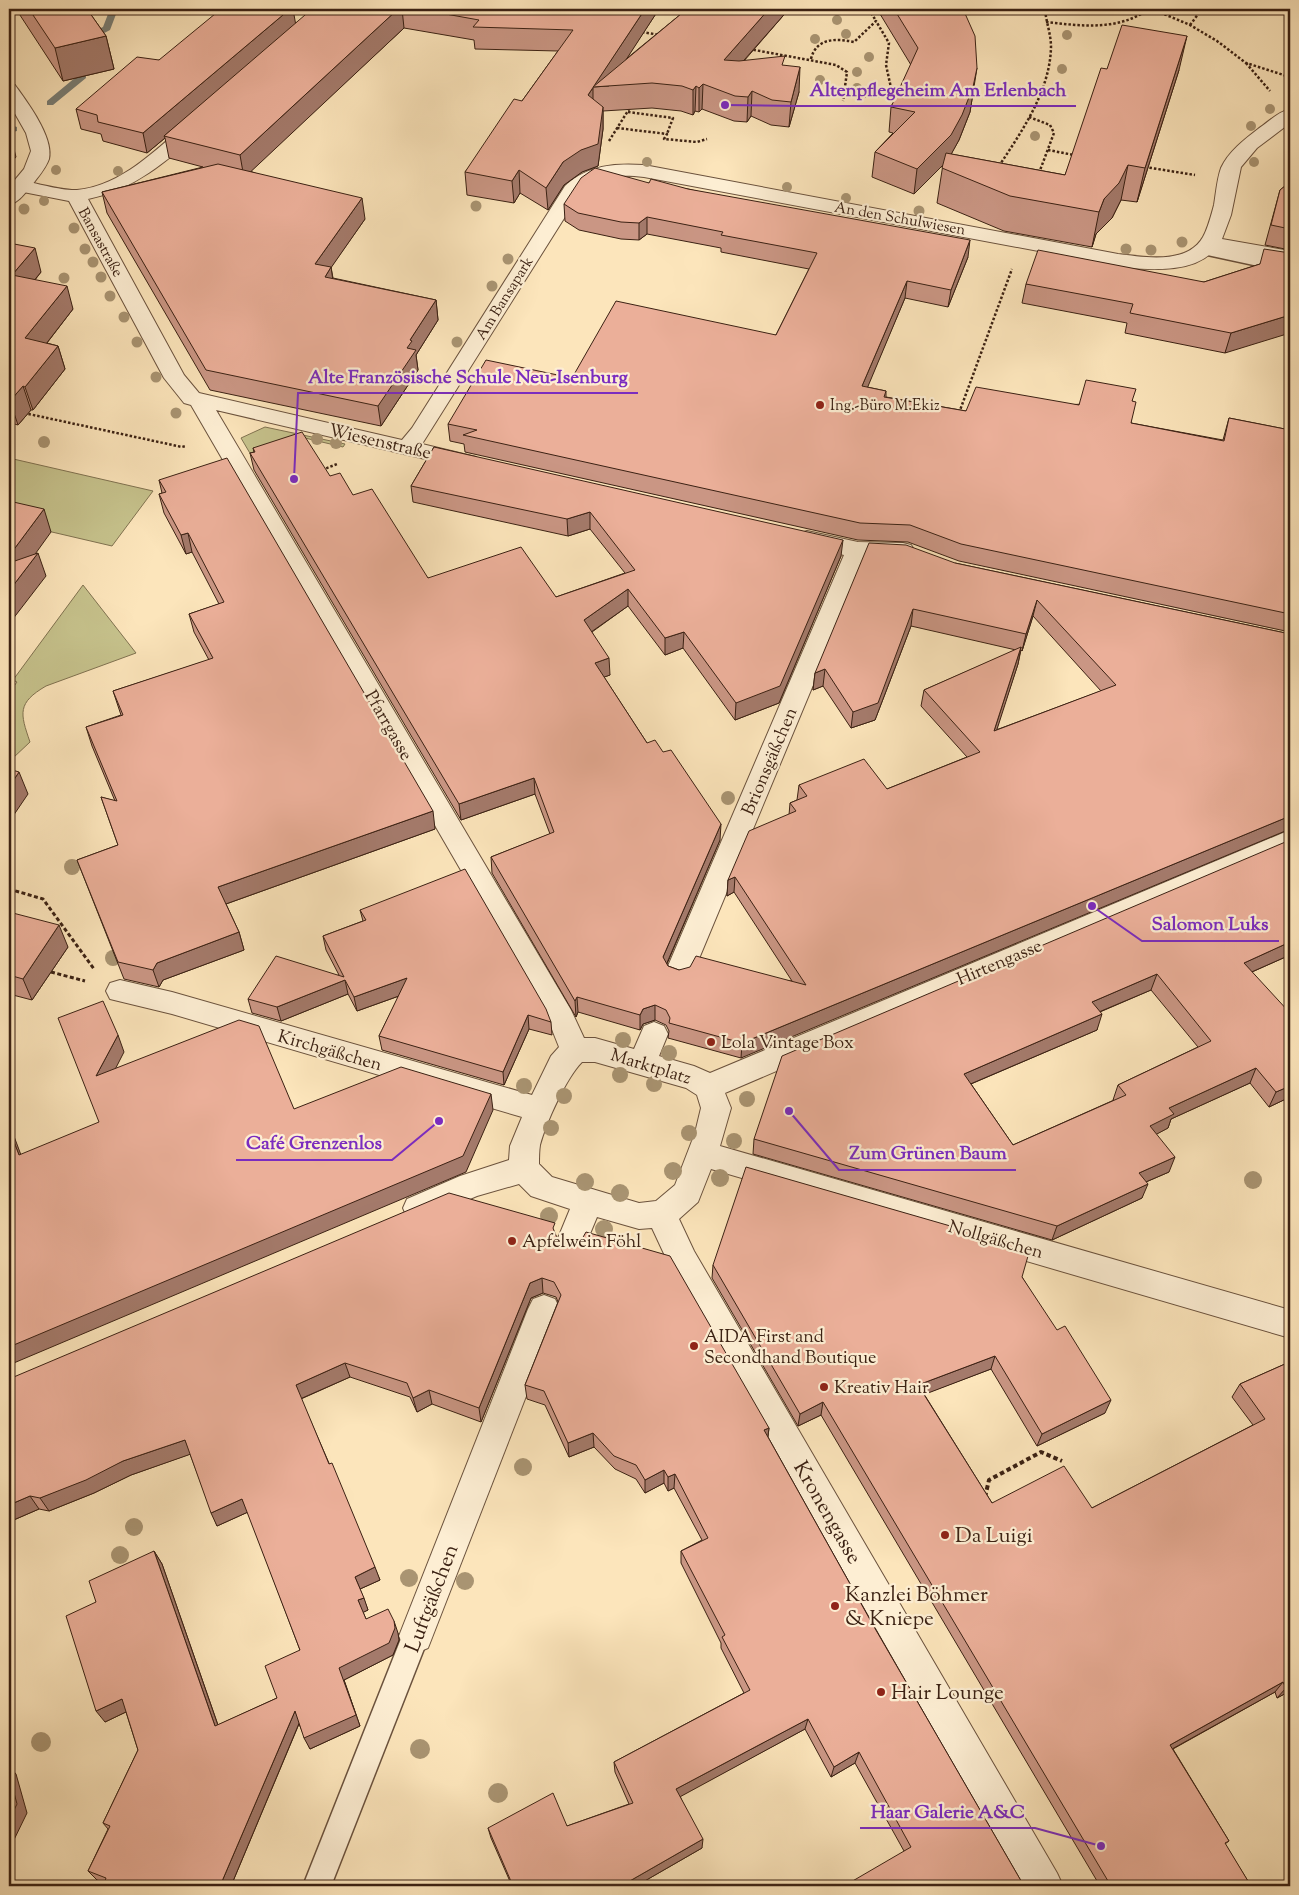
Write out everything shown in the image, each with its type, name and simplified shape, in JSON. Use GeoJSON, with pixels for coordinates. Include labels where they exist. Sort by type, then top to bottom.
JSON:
{"type":"FeatureCollection","features":[{"type":"Feature","properties":{"kind":"street"},"geometry":{"type":"LineString","coordinates":[[285,46],[328,9]]}},
{"type":"Feature","properties":{"kind":"street","name":"Bansastraße"},"geometry":{"type":"LineString","coordinates":[[9,89],[36,134],[41,150],[35,168],[14,192]]}},
{"type":"Feature","properties":{"kind":"street"},"geometry":{"type":"LineString","coordinates":[[1290,115],[1256,139],[1237,158],[1231,167],[1215,233],[1206,246],[1290,257]]}},
{"type":"Feature","properties":{"kind":"street"},"geometry":{"type":"LineString","coordinates":[[76,196],[114,186],[136,175],[205,117]]}},
{"type":"Feature","properties":{"kind":"street","name":"An den Schulwiesen"},"geometry":{"type":"LineString","coordinates":[[586,177],[614,170],[644,171],[1142,264],[1163,264],[1193,256],[1206,246]]}},
{"type":"Feature","properties":{"kind":"street","name":"Am Bansapark"},"geometry":{"type":"LineString","coordinates":[[408,447],[420,432],[572,190],[586,177]]}},
{"type":"Feature","properties":{"kind":"street","name":"Bansastraße"},"geometry":{"type":"LineString","coordinates":[[14,192],[76,196],[175,378],[187,394],[200,402]]}},
{"type":"Feature","properties":{"kind":"street","name":"Wiesenstraße"},"geometry":{"type":"LineString","coordinates":[[200,402],[408,447],[492,468]]}},
{"type":"Feature","properties":{"kind":"street","name":"Pfarrgasse"},"geometry":{"type":"LineString","coordinates":[[200,402],[561,1018],[575,1050]]}},
{"type":"Feature","properties":{"kind":"street"},"geometry":{"type":"LineString","coordinates":[[790,535],[858,550],[901,551],[921,557]]}},
{"type":"Feature","properties":{"kind":"street","name":"Brionsgäßchen"},"geometry":{"type":"LineString","coordinates":[[679,973],[858,550]]}},
{"type":"Feature","properties":{"kind":"street","name":"Hirtengasse"},"geometry":{"type":"LineString","coordinates":[[709,1086],[1290,840]]}},
{"type":"Feature","properties":{"kind":"street","name":"Kirchgäßchen"},"geometry":{"type":"LineString","coordinates":[[120,991],[172,1003],[540,1110]]}},
{"type":"Feature","properties":{"kind":"street"},"geometry":{"type":"LineString","coordinates":[[642,1063],[654,1034]]}},
{"type":"Feature","properties":{"kind":"street"},"geometry":{"type":"LineString","coordinates":[[575,1050],[561,1064],[540,1110],[525,1146],[524,1169],[542,1187],[640,1216],[661,1214]]}},
{"type":"Feature","properties":{"kind":"street","name":"Marktplatz"},"geometry":{"type":"LineString","coordinates":[[575,1050],[595,1050],[694,1078],[709,1086],[716,1108],[706,1144],[687,1192],[675,1205],[661,1214]]}},
{"type":"Feature","properties":{"kind":"street","name":"Nollgäßchen"},"geometry":{"type":"LineString","coordinates":[[706,1144],[1290,1324]]}},
{"type":"Feature","properties":{"kind":"street"},"geometry":{"type":"LineString","coordinates":[[389,1220],[471,1186],[524,1169]]}},
{"type":"Feature","properties":{"kind":"street"},"geometry":{"type":"LineString","coordinates":[[571,1243],[588,1201]]}},
{"type":"Feature","properties":{"kind":"street","name":"Kronengasse"},"geometry":{"type":"LineString","coordinates":[[661,1214],[683,1261],[1044,1886]]}},
{"type":"Feature","properties":{"kind":"street","name":"Luftgäßchen"},"geometry":{"type":"LineString","coordinates":[[416,1636],[544,1309]]}},
{"type":"Feature","properties":{"kind":"lane"},"geometry":{"type":"LineString","coordinates":[[1206,246],[1290,268]]}},
{"type":"Feature","properties":{"kind":"lane","name":"Luftgäßchen"},"geometry":{"type":"LineString","coordinates":[[317,1886],[416,1636]]}},
{"type":"Feature","properties":{"kind":"path"},"geometry":{"type":"LineString","coordinates":[[844,96],[893,97],[886,65],[889,43],[869,9]]}},
{"type":"Feature","properties":{"kind":"path"},"geometry":{"type":"LineString","coordinates":[[995,172],[1029,117],[1046,71],[1051,47],[1045,9]]}},
{"type":"Feature","properties":{"kind":"path"},"geometry":{"type":"LineString","coordinates":[[1046,22],[1082,26],[1104,25],[1128,20],[1150,9],[1190,25],[1217,41],[1246,63],[1271,92]]}},
{"type":"Feature","properties":{"kind":"path"},"geometry":{"type":"LineString","coordinates":[[1190,25],[1202,9]]}},
{"type":"Feature","properties":{"kind":"path"},"geometry":{"type":"LineString","coordinates":[[811,59],[814,49],[819,44],[834,40],[854,42],[876,21]]}},
{"type":"Feature","properties":{"kind":"path"},"geometry":{"type":"LineString","coordinates":[[635,31],[664,36]]}},
{"type":"Feature","properties":{"kind":"path"},"geometry":{"type":"LineString","coordinates":[[744,48],[836,65],[847,72],[843,101]]}},
{"type":"Feature","properties":{"kind":"path"},"geometry":{"type":"LineString","coordinates":[[1246,63],[1290,77]]}},
{"type":"Feature","properties":{"kind":"path"},"geometry":{"type":"LineString","coordinates":[[608,142],[635,100]]}},
{"type":"Feature","properties":{"kind":"path"},"geometry":{"type":"LineString","coordinates":[[628,112],[673,118],[664,138],[697,142],[706,139]]}},
{"type":"Feature","properties":{"kind":"path"},"geometry":{"type":"LineString","coordinates":[[1029,117],[1045,122],[1053,129],[1054,133],[1038,175]]}},
{"type":"Feature","properties":{"kind":"path"},"geometry":{"type":"LineString","coordinates":[[617,128],[667,134]]}},
{"type":"Feature","properties":{"kind":"path"},"geometry":{"type":"LineString","coordinates":[[1048,150],[1077,155]]}},
{"type":"Feature","properties":{"kind":"path"},"geometry":{"type":"LineString","coordinates":[[1144,167],[1202,177]]}},
{"type":"Feature","properties":{"kind":"path"},"geometry":{"type":"LineString","coordinates":[[958,415],[1014,265]]}},
{"type":"Feature","properties":{"kind":"path"},"geometry":{"type":"LineString","coordinates":[[18,411],[182,447],[186,446]]}},
{"type":"Feature","properties":{"kind":"path"},"geometry":{"type":"LineString","coordinates":[[9,889],[43,899],[95,972]]}},
{"type":"Feature","properties":{"kind":"path"},"geometry":{"type":"LineString","coordinates":[[983,1503],[989,1480],[1041,1452],[1062,1461]]}},
{"type":"Feature","properties":{"kind":"shaded area"},"geometry":{"type":"Polygon","coordinates":[[[265,427],[345,444],[343,447],[305,438],[251,455],[241,438],[265,427]]]}},
{"type":"Feature","properties":{"kind":"shaded area"},"geometry":{"type":"Polygon","coordinates":[[[9,458],[153,491],[112,546],[9,522],[9,458]]]}},
{"type":"Feature","properties":{"kind":"shaded area"},"geometry":{"type":"Polygon","coordinates":[[[83,585],[136,653],[46,686],[37,692],[30,698],[23,710],[24,723],[30,742],[13,758],[9,756],[9,693],[17,682],[13,680],[83,585]]]}},
{"type":"Feature","properties":{"kind":"building"},"geometry":{"type":"Polygon","coordinates":[[[29,9],[87,9],[106,36],[55,48],[29,9]]]}},
{"type":"Feature","properties":{"kind":"building"},"geometry":{"type":"Polygon","coordinates":[[[221,9],[290,9],[143,133],[98,122],[97,115],[76,109],[137,57],[159,60],[221,9]]]}},
{"type":"Feature","properties":{"kind":"building"},"geometry":{"type":"Polygon","coordinates":[[[312,9],[327,12],[331,9],[398,9],[240,155],[164,136],[312,9]]]}},
{"type":"Feature","properties":{"kind":"building"},"geometry":{"type":"Polygon","coordinates":[[[418,9],[645,9],[588,95],[603,107],[598,144],[581,150],[563,162],[546,188],[519,170],[512,181],[465,172],[514,99],[522,101],[573,30],[473,27],[479,20],[418,9]]]}},
{"type":"Feature","properties":{"kind":"building"},"geometry":{"type":"Polygon","coordinates":[[[687,9],[769,9],[724,60],[739,61],[785,56],[782,65],[800,67],[791,102],[772,100],[752,91],[748,97],[735,96],[703,84],[699,88],[696,86],[693,90],[682,86],[652,83],[593,87],[687,9]]]}},
{"type":"Feature","properties":{"kind":"building"},"geometry":{"type":"Polygon","coordinates":[[[894,9],[963,9],[975,36],[977,68],[973,87],[962,115],[951,135],[917,169],[875,152],[915,112],[891,107],[918,48],[894,9]]]}},
{"type":"Feature","properties":{"kind":"building"},"geometry":{"type":"Polygon","coordinates":[[[1122,25],[1187,36],[1145,168],[1128,165],[1119,183],[1104,199],[1099,212],[1010,196],[942,168],[946,153],[1065,175],[1101,68],[1107,69],[1122,25]]]}},
{"type":"Feature","properties":{"kind":"building"},"geometry":{"type":"Polygon","coordinates":[[[218,164],[362,198],[315,264],[331,267],[325,277],[436,300],[410,340],[412,341],[407,348],[416,350],[378,406],[206,370],[102,192],[218,164]]]}},
{"type":"Feature","properties":{"kind":"building"},"geometry":{"type":"Polygon","coordinates":[[[595,168],[649,183],[651,179],[688,189],[970,240],[951,290],[907,281],[862,386],[886,391],[884,397],[966,411],[976,387],[1079,405],[1086,380],[1136,389],[1132,401],[1136,402],[1131,423],[1224,441],[1229,418],[1290,430],[1290,614],[961,544],[910,525],[860,523],[463,435],[477,430],[448,424],[486,360],[572,378],[616,301],[776,335],[817,253],[721,235],[723,232],[647,217],[639,223],[621,222],[578,213],[564,204],[581,178],[595,168]]]}},
{"type":"Feature","properties":{"kind":"building"},"geometry":{"type":"Polygon","coordinates":[[[1290,182],[1290,229],[1271,225],[1280,190],[1290,182]]]}},
{"type":"Feature","properties":{"kind":"building"},"geometry":{"type":"Polygon","coordinates":[[[9,243],[35,248],[12,275],[67,286],[25,338],[58,346],[25,387],[23,386],[10,401],[9,401],[9,243]]]}},
{"type":"Feature","properties":{"kind":"building"},"geometry":{"type":"Polygon","coordinates":[[[1264,249],[1290,253],[1290,315],[1231,333],[1130,313],[1133,304],[1026,284],[1038,250],[1204,282],[1260,264],[1264,249]]]}},
{"type":"Feature","properties":{"kind":"building"},"geometry":{"type":"Polygon","coordinates":[[[302,432],[330,476],[340,473],[353,495],[372,489],[428,578],[521,547],[556,597],[635,570],[590,512],[567,519],[411,486],[434,447],[843,540],[780,686],[736,703],[684,632],[665,638],[628,589],[584,620],[609,658],[595,663],[647,743],[655,740],[663,752],[671,750],[721,824],[663,957],[668,966],[679,970],[690,967],[696,956],[806,985],[735,877],[728,880],[749,831],[796,811],[790,803],[807,796],[799,785],[864,759],[887,789],[980,752],[924,690],[1021,647],[994,731],[1116,685],[1037,600],[1026,634],[913,609],[878,703],[853,712],[825,669],[815,673],[869,543],[906,545],[955,563],[1290,634],[1290,816],[742,1043],[669,1023],[670,1018],[666,1010],[655,1005],[643,1009],[640,1015],[577,997],[575,1001],[491,857],[554,832],[534,778],[459,804],[250,453],[255,452],[253,448],[302,432]]]}},
{"type":"Feature","properties":{"kind":"building"},"geometry":{"type":"Polygon","coordinates":[[[227,458],[433,811],[218,887],[239,932],[157,963],[153,970],[118,962],[77,860],[118,845],[101,797],[117,801],[86,727],[123,715],[113,691],[213,658],[189,614],[224,602],[188,533],[181,535],[159,494],[166,492],[159,480],[227,458]]]}},
{"type":"Feature","properties":{"kind":"building"},"geometry":{"type":"Polygon","coordinates":[[[9,501],[44,509],[9,556],[9,501]]]}},
{"type":"Feature","properties":{"kind":"building"},"geometry":{"type":"Polygon","coordinates":[[[38,553],[9,591],[9,563],[38,553]]]}},
{"type":"Feature","properties":{"kind":"building"},"geometry":{"type":"Polygon","coordinates":[[[9,769],[19,772],[9,787],[9,769]]]}},
{"type":"Feature","properties":{"kind":"building"},"geometry":{"type":"Polygon","coordinates":[[[1290,840],[1290,942],[1244,963],[1290,1013],[1290,1086],[1276,1092],[1256,1068],[1169,1108],[1174,1114],[1150,1126],[1175,1157],[1139,1173],[1148,1184],[1057,1226],[754,1139],[782,1056],[1290,840]],[[1157,974],[1092,1002],[1102,1014],[964,1074],[1013,1145],[1126,1095],[1118,1085],[1211,1041],[1157,974]]]}},
{"type":"Feature","properties":{"kind":"building"},"geometry":{"type":"Polygon","coordinates":[[[465,869],[546,1009],[551,1022],[528,1015],[503,1072],[379,1036],[407,978],[354,997],[345,980],[277,1007],[248,999],[276,956],[344,977],[323,936],[366,920],[360,910],[465,869]]]}},
{"type":"Feature","properties":{"kind":"building"},"geometry":{"type":"Polygon","coordinates":[[[9,912],[59,925],[23,979],[9,975],[9,912]]]}},
{"type":"Feature","properties":{"kind":"building"},"geometry":{"type":"Polygon","coordinates":[[[103,1001],[118,1035],[96,1076],[239,1020],[259,1026],[294,1109],[401,1067],[491,1094],[463,1156],[9,1347],[9,1129],[19,1155],[99,1122],[58,1018],[103,1001]]]}},
{"type":"Feature","properties":{"kind":"building"},"geometry":{"type":"Polygon","coordinates":[[[746,1167],[1030,1249],[1022,1277],[1057,1330],[1065,1326],[1111,1400],[1042,1434],[995,1356],[918,1385],[992,1503],[1064,1466],[1092,1508],[1265,1419],[1240,1384],[1285,1364],[1290,1372],[1290,1686],[1286,1688],[1283,1682],[1170,1745],[1229,1841],[1225,1843],[1251,1886],[1111,1886],[823,1402],[800,1414],[713,1265],[746,1167]]]}},
{"type":"Feature","properties":{"kind":"building"},"geometry":{"type":"Polygon","coordinates":[[[449,1193],[555,1223],[553,1228],[557,1238],[569,1243],[582,1239],[586,1232],[670,1256],[769,1428],[764,1430],[873,1625],[1024,1886],[844,1886],[911,1847],[859,1752],[834,1767],[808,1719],[676,1789],[703,1839],[621,1886],[513,1886],[488,1828],[553,1793],[567,1826],[633,1803],[614,1762],[750,1690],[722,1637],[725,1635],[681,1551],[708,1538],[675,1474],[668,1477],[664,1470],[645,1480],[636,1465],[614,1456],[593,1433],[568,1443],[544,1391],[525,1385],[561,1295],[554,1282],[542,1278],[530,1283],[479,1408],[429,1390],[413,1398],[407,1383],[345,1363],[296,1385],[329,1464],[332,1463],[375,1567],[355,1577],[364,1598],[358,1600],[366,1619],[388,1609],[395,1628],[389,1643],[339,1668],[356,1715],[304,1738],[295,1711],[220,1886],[103,1886],[106,1878],[88,1871],[110,1826],[103,1823],[138,1750],[122,1699],[96,1711],[66,1616],[96,1602],[89,1581],[154,1551],[215,1726],[277,1698],[265,1666],[300,1650],[242,1499],[211,1513],[185,1440],[123,1461],[86,1480],[40,1498],[30,1496],[9,1505],[9,1379],[449,1193]]]}},
{"type":"Feature","properties":{"kind":"building"},"geometry":{"type":"Polygon","coordinates":[[[9,1774],[17,1804],[9,1820],[9,1774]]]}},
{"type":"Feature","properties":{"kind":"waterway"},"geometry":{"type":"LineString","coordinates":[[86,39],[107,28],[114,9]]}},
{"type":"Feature","properties":{"kind":"waterway"},"geometry":{"type":"LineString","coordinates":[[50,103],[81,78],[80,59]]}},
{"type":"Feature","properties":{"kind":"waterway"},"geometry":{"type":"LineString","coordinates":[[9,130],[14,129]]}},
{"type":"Feature","properties":{"kind":"place","name":"Altenpflegeheim Am Erlenbach"},"geometry":{"type":"Point","coordinates":[725,105]}},
{"type":"Feature","properties":{"kind":"place","name":"Ing.-Büro M.Ekiz"},"geometry":{"type":"Point","coordinates":[820,405]}},
{"type":"Feature","properties":{"kind":"place","name":"Alte Französische Schule Neu-Isenburg"},"geometry":{"type":"Point","coordinates":[294,479]}},
{"type":"Feature","properties":{"kind":"place","name":"Salomon Luks"},"geometry":{"type":"Point","coordinates":[1092,906]}},
{"type":"Feature","properties":{"kind":"place","name":"Lola Vintage Box"},"geometry":{"type":"Point","coordinates":[711,1042]}},
{"type":"Feature","properties":{"kind":"place","name":"Zum Grünen Baum"},"geometry":{"type":"Point","coordinates":[789,1111]}},
{"type":"Feature","properties":{"kind":"place","name":"Café Grenzenlos"},"geometry":{"type":"Point","coordinates":[439,1121]}},
{"type":"Feature","properties":{"kind":"place","name":"Apfelwein Föhl"},"geometry":{"type":"Point","coordinates":[512,1241]}},
{"type":"Feature","properties":{"kind":"place","name":"AIDA First and Secondhand Boutique"},"geometry":{"type":"Point","coordinates":[694,1346]}},
{"type":"Feature","properties":{"kind":"place","name":"Kreativ Hair"},"geometry":{"type":"Point","coordinates":[824,1387]}},
{"type":"Feature","properties":{"kind":"place","name":"Da Luigi"},"geometry":{"type":"Point","coordinates":[945,1535]}},
{"type":"Feature","properties":{"kind":"place","name":"Kanzlei Böhmer & Kniepe"},"geometry":{"type":"Point","coordinates":[835,1606]}},
{"type":"Feature","properties":{"kind":"place","name":"Hair Lounge"},"geometry":{"type":"Point","coordinates":[881,1692]}},
{"type":"Feature","properties":{"kind":"place","name":"Haar Galerie A&C"},"geometry":{"type":"Point","coordinates":[1101,1846]}}]}
